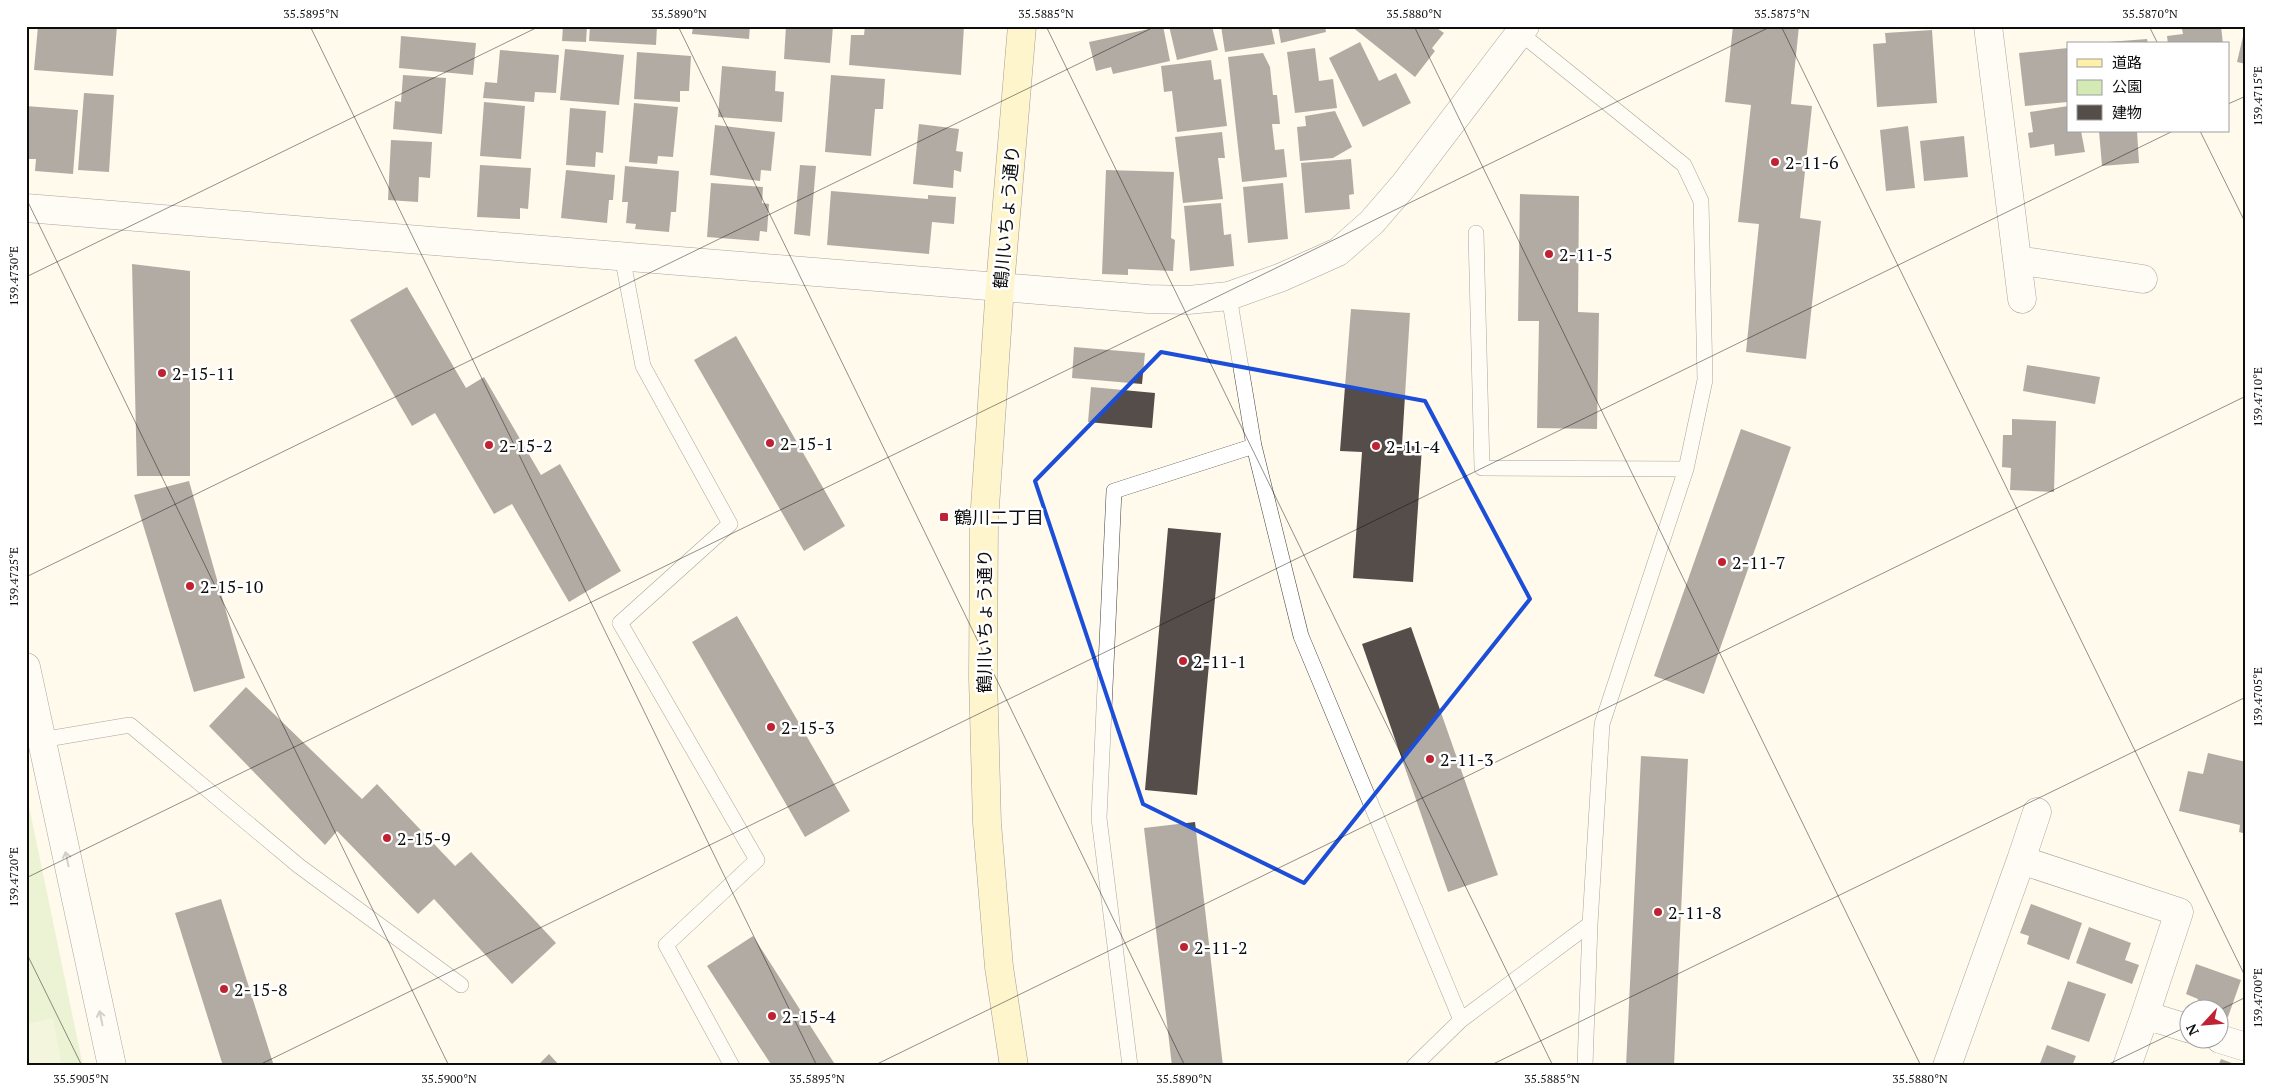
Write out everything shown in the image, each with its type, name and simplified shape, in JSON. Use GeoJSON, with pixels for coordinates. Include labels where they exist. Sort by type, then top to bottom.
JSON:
{"type":"FeatureCollection","features":[{"type":"Feature","properties":{"kind":"street","name":"鶴川いちょう通り"},"geometry":{"type":"LineString","coordinates":[[1014,1066],[999,967],[987,823],[983,677],[984,522],[1000,286],[1022,26]]}},
{"type":"Feature","properties":{"kind":"street"},"geometry":{"type":"LineString","coordinates":[[1992,26],[1988,26],[2022,298]]}},
{"type":"Feature","properties":{"kind":"street"},"geometry":{"type":"LineString","coordinates":[[26,208],[1000,286],[1148,300],[1188,300],[1229,296],[1282,277],[1338,252],[1372,222],[1404,185],[1523,30]]}},
{"type":"Feature","properties":{"kind":"street"},"geometry":{"type":"LineString","coordinates":[[2018,260],[2143,279]]}},
{"type":"Feature","properties":{"kind":"street"},"geometry":{"type":"LineString","coordinates":[[26,667],[112,1066]]}},
{"type":"Feature","properties":{"kind":"street"},"geometry":{"type":"LineString","coordinates":[[1947,1066],[2037,812]]}},
{"type":"Feature","properties":{"kind":"street"},"geometry":{"type":"LineString","coordinates":[[2021,860],[2179,912],[2127,1066]]}},
{"type":"Feature","properties":{"kind":"street"},"geometry":{"type":"LineString","coordinates":[[2145,1015],[2180,1026]]}},
{"type":"Feature","properties":{"kind":"street"},"geometry":{"type":"LineString","coordinates":[[2230,1042],[2246,1047]]}},
{"type":"Feature","properties":{"kind":"lane"},"geometry":{"type":"LineString","coordinates":[[1523,30],[1684,165],[1701,200],[1706,380],[1686,469],[1602,724],[1590,924],[1586,1066]]}},
{"type":"Feature","properties":{"kind":"lane"},"geometry":{"type":"LineString","coordinates":[[1476,233],[1482,468],[1686,469]]}},
{"type":"Feature","properties":{"kind":"lane"},"geometry":{"type":"LineString","coordinates":[[622,256],[643,366],[730,524],[620,623],[757,860],[666,945],[732,1066]]}},
{"type":"Feature","properties":{"kind":"lane"},"geometry":{"type":"LineString","coordinates":[[1229,296],[1254,446],[1301,636],[1462,1020]]}},
{"type":"Feature","properties":{"kind":"lane"},"geometry":{"type":"LineString","coordinates":[[1130,1066],[1098,818],[1114,491],[1254,446]]}},
{"type":"Feature","properties":{"kind":"lane"},"geometry":{"type":"LineString","coordinates":[[41,740],[130,725],[299,866],[460,984]]}},
{"type":"Feature","properties":{"kind":"lane"},"geometry":{"type":"LineString","coordinates":[[1414,1066],[1462,1020],[1590,924]]}},
{"type":"Feature","properties":{"kind":"highlighted area"},"geometry":{"type":"Polygon","coordinates":[[[1161,352],[1425,401],[1530,599],[1304,883],[1143,804],[1035,481],[1161,352]]]}},
{"type":"Feature","properties":{"kind":"green space"},"geometry":{"type":"Polygon","coordinates":[[[26,792],[83,1066],[26,1066],[26,792]]]}},
{"type":"Feature","properties":{"kind":"green space"},"geometry":{"type":"Polygon","coordinates":[[[53,1018],[62,1066],[26,1066],[26,1024],[53,1018]]]}},
{"type":"Feature","properties":{"kind":"building"},"geometry":{"type":"Polygon","coordinates":[[[38,26],[117,26],[113,76],[34,70],[38,26]]]}},
{"type":"Feature","properties":{"kind":"building"},"geometry":{"type":"Polygon","coordinates":[[[563,26],[587,26],[586,42],[562,41],[563,26]]]}},
{"type":"Feature","properties":{"kind":"building"},"geometry":{"type":"Polygon","coordinates":[[[590,26],[657,26],[656,45],[589,41],[590,26]]]}},
{"type":"Feature","properties":{"kind":"building"},"geometry":{"type":"Polygon","coordinates":[[[693,26],[750,26],[749,39],[692,34],[693,26]]]}},
{"type":"Feature","properties":{"kind":"building"},"geometry":{"type":"Polygon","coordinates":[[[786,26],[833,26],[830,63],[784,59],[786,26]]]}},
{"type":"Feature","properties":{"kind":"building"},"geometry":{"type":"Polygon","coordinates":[[[865,26],[964,26],[961,75],[849,65],[851,35],[864,35],[865,26]]]}},
{"type":"Feature","properties":{"kind":"building"},"geometry":{"type":"Polygon","coordinates":[[[1163,26],[1170,61],[1113,74],[1111,67],[1096,71],[1089,42],[1163,26]]]}},
{"type":"Feature","properties":{"kind":"building"},"geometry":{"type":"Polygon","coordinates":[[[1169,26],[1212,26],[1218,50],[1177,60],[1169,26]]]}},
{"type":"Feature","properties":{"kind":"building"},"geometry":{"type":"Polygon","coordinates":[[[1221,26],[1271,26],[1275,44],[1225,52],[1221,26]]]}},
{"type":"Feature","properties":{"kind":"building"},"geometry":{"type":"Polygon","coordinates":[[[1278,26],[1325,26],[1326,32],[1281,43],[1278,26]]]}},
{"type":"Feature","properties":{"kind":"building"},"geometry":{"type":"Polygon","coordinates":[[[1351,26],[1434,26],[1444,33],[1432,48],[1435,51],[1415,77],[1351,26]]]}},
{"type":"Feature","properties":{"kind":"building","name":"2-11-6"},"geometry":{"type":"Polygon","coordinates":[[[1733,26],[1799,26],[1791,104],[1812,106],[1800,218],[1821,221],[1806,359],[1746,352],[1759,224],[1738,222],[1751,105],[1725,102],[1733,26]]]}},
{"type":"Feature","properties":{"kind":"building"},"geometry":{"type":"Polygon","coordinates":[[[2221,26],[2223,42],[2168,42],[2167,36],[2183,34],[2182,29],[2221,26]]]}},
{"type":"Feature","properties":{"kind":"building"},"geometry":{"type":"Polygon","coordinates":[[[2246,28],[2246,64],[2237,62],[2246,28]]]}},
{"type":"Feature","properties":{"kind":"building"},"geometry":{"type":"Polygon","coordinates":[[[1932,30],[1937,103],[1877,107],[1873,44],[1886,43],[1885,33],[1932,30]]]}},
{"type":"Feature","properties":{"kind":"building"},"geometry":{"type":"Polygon","coordinates":[[[401,36],[476,43],[473,75],[399,68],[401,36]]]}},
{"type":"Feature","properties":{"kind":"building"},"geometry":{"type":"Polygon","coordinates":[[[2147,39],[2148,42],[2108,42],[2147,39]]]}},
{"type":"Feature","properties":{"kind":"building"},"geometry":{"type":"Polygon","coordinates":[[[1360,42],[1379,81],[1396,73],[1411,103],[1363,127],[1329,58],[1360,42]]]}},
{"type":"Feature","properties":{"kind":"building"},"geometry":{"type":"Polygon","coordinates":[[[1315,48],[1319,81],[1333,79],[1337,108],[1295,113],[1287,52],[1315,48]]]}},
{"type":"Feature","properties":{"kind":"building"},"geometry":{"type":"Polygon","coordinates":[[[2067,48],[2067,102],[2025,106],[2019,53],[2067,48]]]}},
{"type":"Feature","properties":{"kind":"building"},"geometry":{"type":"Polygon","coordinates":[[[565,49],[624,55],[619,105],[560,100],[565,49]]]}},
{"type":"Feature","properties":{"kind":"building"},"geometry":{"type":"Polygon","coordinates":[[[500,50],[559,55],[556,93],[535,92],[534,102],[483,98],[485,82],[497,83],[500,50]]]}},
{"type":"Feature","properties":{"kind":"building"},"geometry":{"type":"Polygon","coordinates":[[[637,52],[691,56],[689,91],[680,91],[680,102],[634,99],[637,52]]]}},
{"type":"Feature","properties":{"kind":"building"},"geometry":{"type":"Polygon","coordinates":[[[1263,53],[1270,67],[1273,95],[1277,95],[1280,124],[1272,124],[1275,150],[1284,149],[1287,177],[1242,182],[1228,57],[1263,53]]]}},
{"type":"Feature","properties":{"kind":"building"},"geometry":{"type":"Polygon","coordinates":[[[1211,60],[1214,80],[1221,79],[1227,126],[1177,132],[1172,91],[1164,92],[1161,66],[1211,60]]]}},
{"type":"Feature","properties":{"kind":"building"},"geometry":{"type":"Polygon","coordinates":[[[722,66],[776,71],[775,91],[784,92],[782,122],[718,117],[722,66]]]}},
{"type":"Feature","properties":{"kind":"building"},"geometry":{"type":"Polygon","coordinates":[[[403,75],[446,78],[442,134],[393,129],[395,101],[401,102],[403,75]]]}},
{"type":"Feature","properties":{"kind":"building"},"geometry":{"type":"Polygon","coordinates":[[[831,75],[885,79],[883,109],[875,109],[871,156],[825,152],[831,75]]]}},
{"type":"Feature","properties":{"kind":"building"},"geometry":{"type":"Polygon","coordinates":[[[84,93],[114,95],[109,172],[78,170],[84,93]]]}},
{"type":"Feature","properties":{"kind":"building"},"geometry":{"type":"Polygon","coordinates":[[[484,102],[525,106],[521,159],[480,156],[484,102]]]}},
{"type":"Feature","properties":{"kind":"building"},"geometry":{"type":"Polygon","coordinates":[[[634,103],[678,107],[673,157],[658,156],[657,164],[629,162],[634,103]]]}},
{"type":"Feature","properties":{"kind":"building"},"geometry":{"type":"Polygon","coordinates":[[[26,106],[78,110],[73,174],[35,171],[36,159],[26,159],[26,106]]]}},
{"type":"Feature","properties":{"kind":"building"},"geometry":{"type":"Polygon","coordinates":[[[2067,106],[2067,132],[2081,132],[2085,152],[2055,156],[2054,144],[2030,148],[2028,133],[2033,132],[2030,112],[2067,106]]]}},
{"type":"Feature","properties":{"kind":"building"},"geometry":{"type":"Polygon","coordinates":[[[570,108],[606,111],[603,153],[596,152],[595,167],[566,165],[570,108]]]}},
{"type":"Feature","properties":{"kind":"building"},"geometry":{"type":"Polygon","coordinates":[[[1335,111],[1352,147],[1333,158],[1300,161],[1297,127],[1306,126],[1305,116],[1335,111]]]}},
{"type":"Feature","properties":{"kind":"building"},"geometry":{"type":"Polygon","coordinates":[[[919,124],[959,129],[956,151],[963,152],[961,172],[954,170],[953,188],[913,184],[919,124]]]}},
{"type":"Feature","properties":{"kind":"building"},"geometry":{"type":"Polygon","coordinates":[[[715,125],[775,132],[771,171],[761,170],[760,181],[710,175],[715,125]]]}},
{"type":"Feature","properties":{"kind":"building"},"geometry":{"type":"Polygon","coordinates":[[[1908,126],[1915,188],[1886,191],[1880,130],[1908,126]]]}},
{"type":"Feature","properties":{"kind":"building"},"geometry":{"type":"Polygon","coordinates":[[[1222,132],[1225,158],[1218,158],[1223,199],[1183,203],[1175,137],[1222,132]]]}},
{"type":"Feature","properties":{"kind":"building"},"geometry":{"type":"Polygon","coordinates":[[[2099,132],[2137,132],[2139,163],[2102,166],[2099,132]]]}},
{"type":"Feature","properties":{"kind":"building"},"geometry":{"type":"Polygon","coordinates":[[[1964,136],[1968,177],[1924,181],[1920,141],[1964,136]]]}},
{"type":"Feature","properties":{"kind":"building"},"geometry":{"type":"Polygon","coordinates":[[[391,140],[432,142],[430,178],[419,177],[418,202],[388,200],[391,140]]]}},
{"type":"Feature","properties":{"kind":"building"},"geometry":{"type":"Polygon","coordinates":[[[1351,159],[1354,194],[1349,195],[1350,209],[1305,213],[1301,163],[1351,159]]]}},
{"type":"Feature","properties":{"kind":"building"},"geometry":{"type":"Polygon","coordinates":[[[480,165],[531,168],[528,209],[520,208],[520,219],[477,217],[480,165]]]}},
{"type":"Feature","properties":{"kind":"building"},"geometry":{"type":"Polygon","coordinates":[[[800,165],[816,166],[810,236],[794,234],[800,165]]]}},
{"type":"Feature","properties":{"kind":"building"},"geometry":{"type":"Polygon","coordinates":[[[625,166],[679,171],[676,212],[671,212],[669,232],[635,229],[636,224],[626,223],[628,202],[622,202],[625,166]]]}},
{"type":"Feature","properties":{"kind":"building"},"geometry":{"type":"Polygon","coordinates":[[[566,170],[615,175],[613,200],[609,200],[607,223],[561,218],[566,170]]]}},
{"type":"Feature","properties":{"kind":"building"},"geometry":{"type":"Polygon","coordinates":[[[1106,170],[1174,172],[1171,238],[1175,240],[1173,271],[1128,269],[1128,275],[1102,274],[1106,170]]]}},
{"type":"Feature","properties":{"kind":"building"},"geometry":{"type":"Polygon","coordinates":[[[711,183],[763,187],[762,203],[769,204],[767,232],[760,231],[759,241],[707,237],[711,183]]]}},
{"type":"Feature","properties":{"kind":"building"},"geometry":{"type":"Polygon","coordinates":[[[1283,183],[1288,239],[1248,243],[1243,187],[1283,183]]]}},
{"type":"Feature","properties":{"kind":"building"},"geometry":{"type":"Polygon","coordinates":[[[831,191],[928,199],[928,195],[956,197],[954,224],[932,222],[929,254],[827,245],[831,191]]]}},
{"type":"Feature","properties":{"kind":"building","name":"2-11-5"},"geometry":{"type":"Polygon","coordinates":[[[1520,194],[1579,196],[1578,312],[1599,313],[1597,429],[1537,428],[1539,321],[1518,321],[1520,194]]]}},
{"type":"Feature","properties":{"kind":"building"},"geometry":{"type":"Polygon","coordinates":[[[1221,203],[1224,235],[1231,234],[1234,266],[1190,271],[1184,206],[1221,203]]]}},
{"type":"Feature","properties":{"kind":"building","name":"2-15-11"},"geometry":{"type":"Polygon","coordinates":[[[132,264],[190,271],[190,476],[137,476],[132,264]]]}},
{"type":"Feature","properties":{"kind":"building","name":"2-15-2"},"geometry":{"type":"Polygon","coordinates":[[[407,287],[466,388],[484,377],[541,475],[560,464],[621,571],[569,602],[512,504],[494,514],[435,413],[412,426],[350,320],[407,287]]]}},
{"type":"Feature","properties":{"kind":"building","name":"2-11-4"},"geometry":{"type":"Polygon","coordinates":[[[1351,309],[1410,313],[1402,445],[1422,447],[1413,582],[1353,578],[1362,452],[1340,451],[1351,309]]]}},
{"type":"Feature","properties":{"kind":"building","name":"2-15-1"},"geometry":{"type":"Polygon","coordinates":[[[736,336],[845,526],[804,551],[694,360],[736,336]]]}},
{"type":"Feature","properties":{"kind":"building"},"geometry":{"type":"Polygon","coordinates":[[[1074,347],[1145,353],[1142,384],[1072,378],[1074,347]]]}},
{"type":"Feature","properties":{"kind":"building"},"geometry":{"type":"Polygon","coordinates":[[[2027,365],[2100,377],[2095,404],[2023,391],[2027,365]]]}},
{"type":"Feature","properties":{"kind":"building"},"geometry":{"type":"Polygon","coordinates":[[[1091,387],[1155,393],[1152,428],[1088,422],[1091,387]]]}},
{"type":"Feature","properties":{"kind":"building"},"geometry":{"type":"Polygon","coordinates":[[[2012,419],[2056,421],[2054,492],[2010,490],[2011,468],[2002,467],[2003,435],[2012,435],[2012,419]]]}},
{"type":"Feature","properties":{"kind":"building","name":"2-11-7"},"geometry":{"type":"Polygon","coordinates":[[[1741,429],[1791,447],[1704,694],[1654,676],[1741,429]]]}},
{"type":"Feature","properties":{"kind":"building","name":"2-15-10"},"geometry":{"type":"Polygon","coordinates":[[[189,481],[245,678],[194,692],[134,495],[189,481]]]}},
{"type":"Feature","properties":{"kind":"building","name":"2-11-1"},"geometry":{"type":"Polygon","coordinates":[[[1168,528],[1221,533],[1197,795],[1145,790],[1168,528]]]}},
{"type":"Feature","properties":{"kind":"building","name":"2-15-3"},"geometry":{"type":"Polygon","coordinates":[[[737,616],[850,811],[805,837],[692,642],[737,616]]]}},
{"type":"Feature","properties":{"kind":"building","name":"2-11-3"},"geometry":{"type":"Polygon","coordinates":[[[1411,627],[1498,875],[1448,892],[1362,644],[1411,627]]]}},
{"type":"Feature","properties":{"kind":"building","name":"2-15-9"},"geometry":{"type":"Polygon","coordinates":[[[246,687],[362,799],[377,784],[455,866],[471,852],[556,943],[512,984],[434,899],[418,914],[337,831],[325,845],[209,726],[246,687]]]}},
{"type":"Feature","properties":{"kind":"building"},"geometry":{"type":"Polygon","coordinates":[[[2208,753],[2246,762],[2246,834],[2239,832],[2240,825],[2179,811],[2188,771],[2203,774],[2208,753]]]}},
{"type":"Feature","properties":{"kind":"building","name":"2-11-8"},"geometry":{"type":"Polygon","coordinates":[[[1641,756],[1688,759],[1674,1066],[1626,1066],[1641,756]]]}},
{"type":"Feature","properties":{"kind":"building","name":"2-11-2"},"geometry":{"type":"Polygon","coordinates":[[[1195,822],[1223,1066],[1172,1066],[1144,828],[1195,822]]]}},
{"type":"Feature","properties":{"kind":"building","name":"2-15-8"},"geometry":{"type":"Polygon","coordinates":[[[221,899],[274,1066],[223,1066],[175,913],[221,899]]]}},
{"type":"Feature","properties":{"kind":"building"},"geometry":{"type":"Polygon","coordinates":[[[2031,904],[2082,923],[2069,960],[2027,944],[2029,936],[2020,933],[2031,904]]]}},
{"type":"Feature","properties":{"kind":"building"},"geometry":{"type":"Polygon","coordinates":[[[2089,927],[2131,943],[2125,960],[2139,965],[2132,984],[2076,963],[2089,927]]]}},
{"type":"Feature","properties":{"kind":"building","name":"2-15-4"},"geometry":{"type":"Polygon","coordinates":[[[753,936],[836,1066],[772,1066],[707,966],[753,936]]]}},
{"type":"Feature","properties":{"kind":"building"},"geometry":{"type":"Polygon","coordinates":[[[2196,964],[2241,980],[2230,1011],[2230,1000],[2198,1000],[2186,994],[2196,964]]]}},
{"type":"Feature","properties":{"kind":"building"},"geometry":{"type":"Polygon","coordinates":[[[2068,981],[2106,994],[2089,1042],[2051,1029],[2068,981]]]}},
{"type":"Feature","properties":{"kind":"building"},"geometry":{"type":"Polygon","coordinates":[[[2047,1045],[2076,1056],[2072,1066],[2039,1066],[2047,1045]]]}},
{"type":"Feature","properties":{"kind":"building"},"geometry":{"type":"Polygon","coordinates":[[[549,1054],[560,1066],[537,1066],[549,1054]]]}},
{"type":"Feature","properties":{"kind":"building"},"geometry":{"type":"Polygon","coordinates":[[[2221,1059],[2240,1066],[2218,1066],[2221,1059]]]}},
{"type":"Feature","properties":{"kind":"place","name":"2-11-6"},"geometry":{"type":"Point","coordinates":[1775,162]}},
{"type":"Feature","properties":{"kind":"place","name":"2-11-5"},"geometry":{"type":"Point","coordinates":[1549,254]}},
{"type":"Feature","properties":{"kind":"place","name":"2-15-11"},"geometry":{"type":"Point","coordinates":[162,373]}},
{"type":"Feature","properties":{"kind":"place","name":"2-15-1"},"geometry":{"type":"Point","coordinates":[770,443]}},
{"type":"Feature","properties":{"kind":"place","name":"2-15-2"},"geometry":{"type":"Point","coordinates":[489,445]}},
{"type":"Feature","properties":{"kind":"place","name":"2-11-4"},"geometry":{"type":"Point","coordinates":[1376,446]}},
{"type":"Feature","properties":{"kind":"place","name":"鶴川二丁目"},"geometry":{"type":"Point","coordinates":[944,517]}},
{"type":"Feature","properties":{"kind":"place","name":"2-11-7"},"geometry":{"type":"Point","coordinates":[1722,562]}},
{"type":"Feature","properties":{"kind":"place","name":"2-15-10"},"geometry":{"type":"Point","coordinates":[190,586]}},
{"type":"Feature","properties":{"kind":"place","name":"2-11-1"},"geometry":{"type":"Point","coordinates":[1183,661]}},
{"type":"Feature","properties":{"kind":"place","name":"2-15-3"},"geometry":{"type":"Point","coordinates":[771,727]}},
{"type":"Feature","properties":{"kind":"place","name":"2-11-3"},"geometry":{"type":"Point","coordinates":[1430,759]}},
{"type":"Feature","properties":{"kind":"place","name":"2-15-9"},"geometry":{"type":"Point","coordinates":[387,838]}},
{"type":"Feature","properties":{"kind":"place","name":"2-11-8"},"geometry":{"type":"Point","coordinates":[1658,912]}},
{"type":"Feature","properties":{"kind":"place","name":"2-11-2"},"geometry":{"type":"Point","coordinates":[1184,947]}},
{"type":"Feature","properties":{"kind":"place","name":"2-15-8"},"geometry":{"type":"Point","coordinates":[224,989]}},
{"type":"Feature","properties":{"kind":"place","name":"2-15-4"},"geometry":{"type":"Point","coordinates":[772,1016]}}]}
